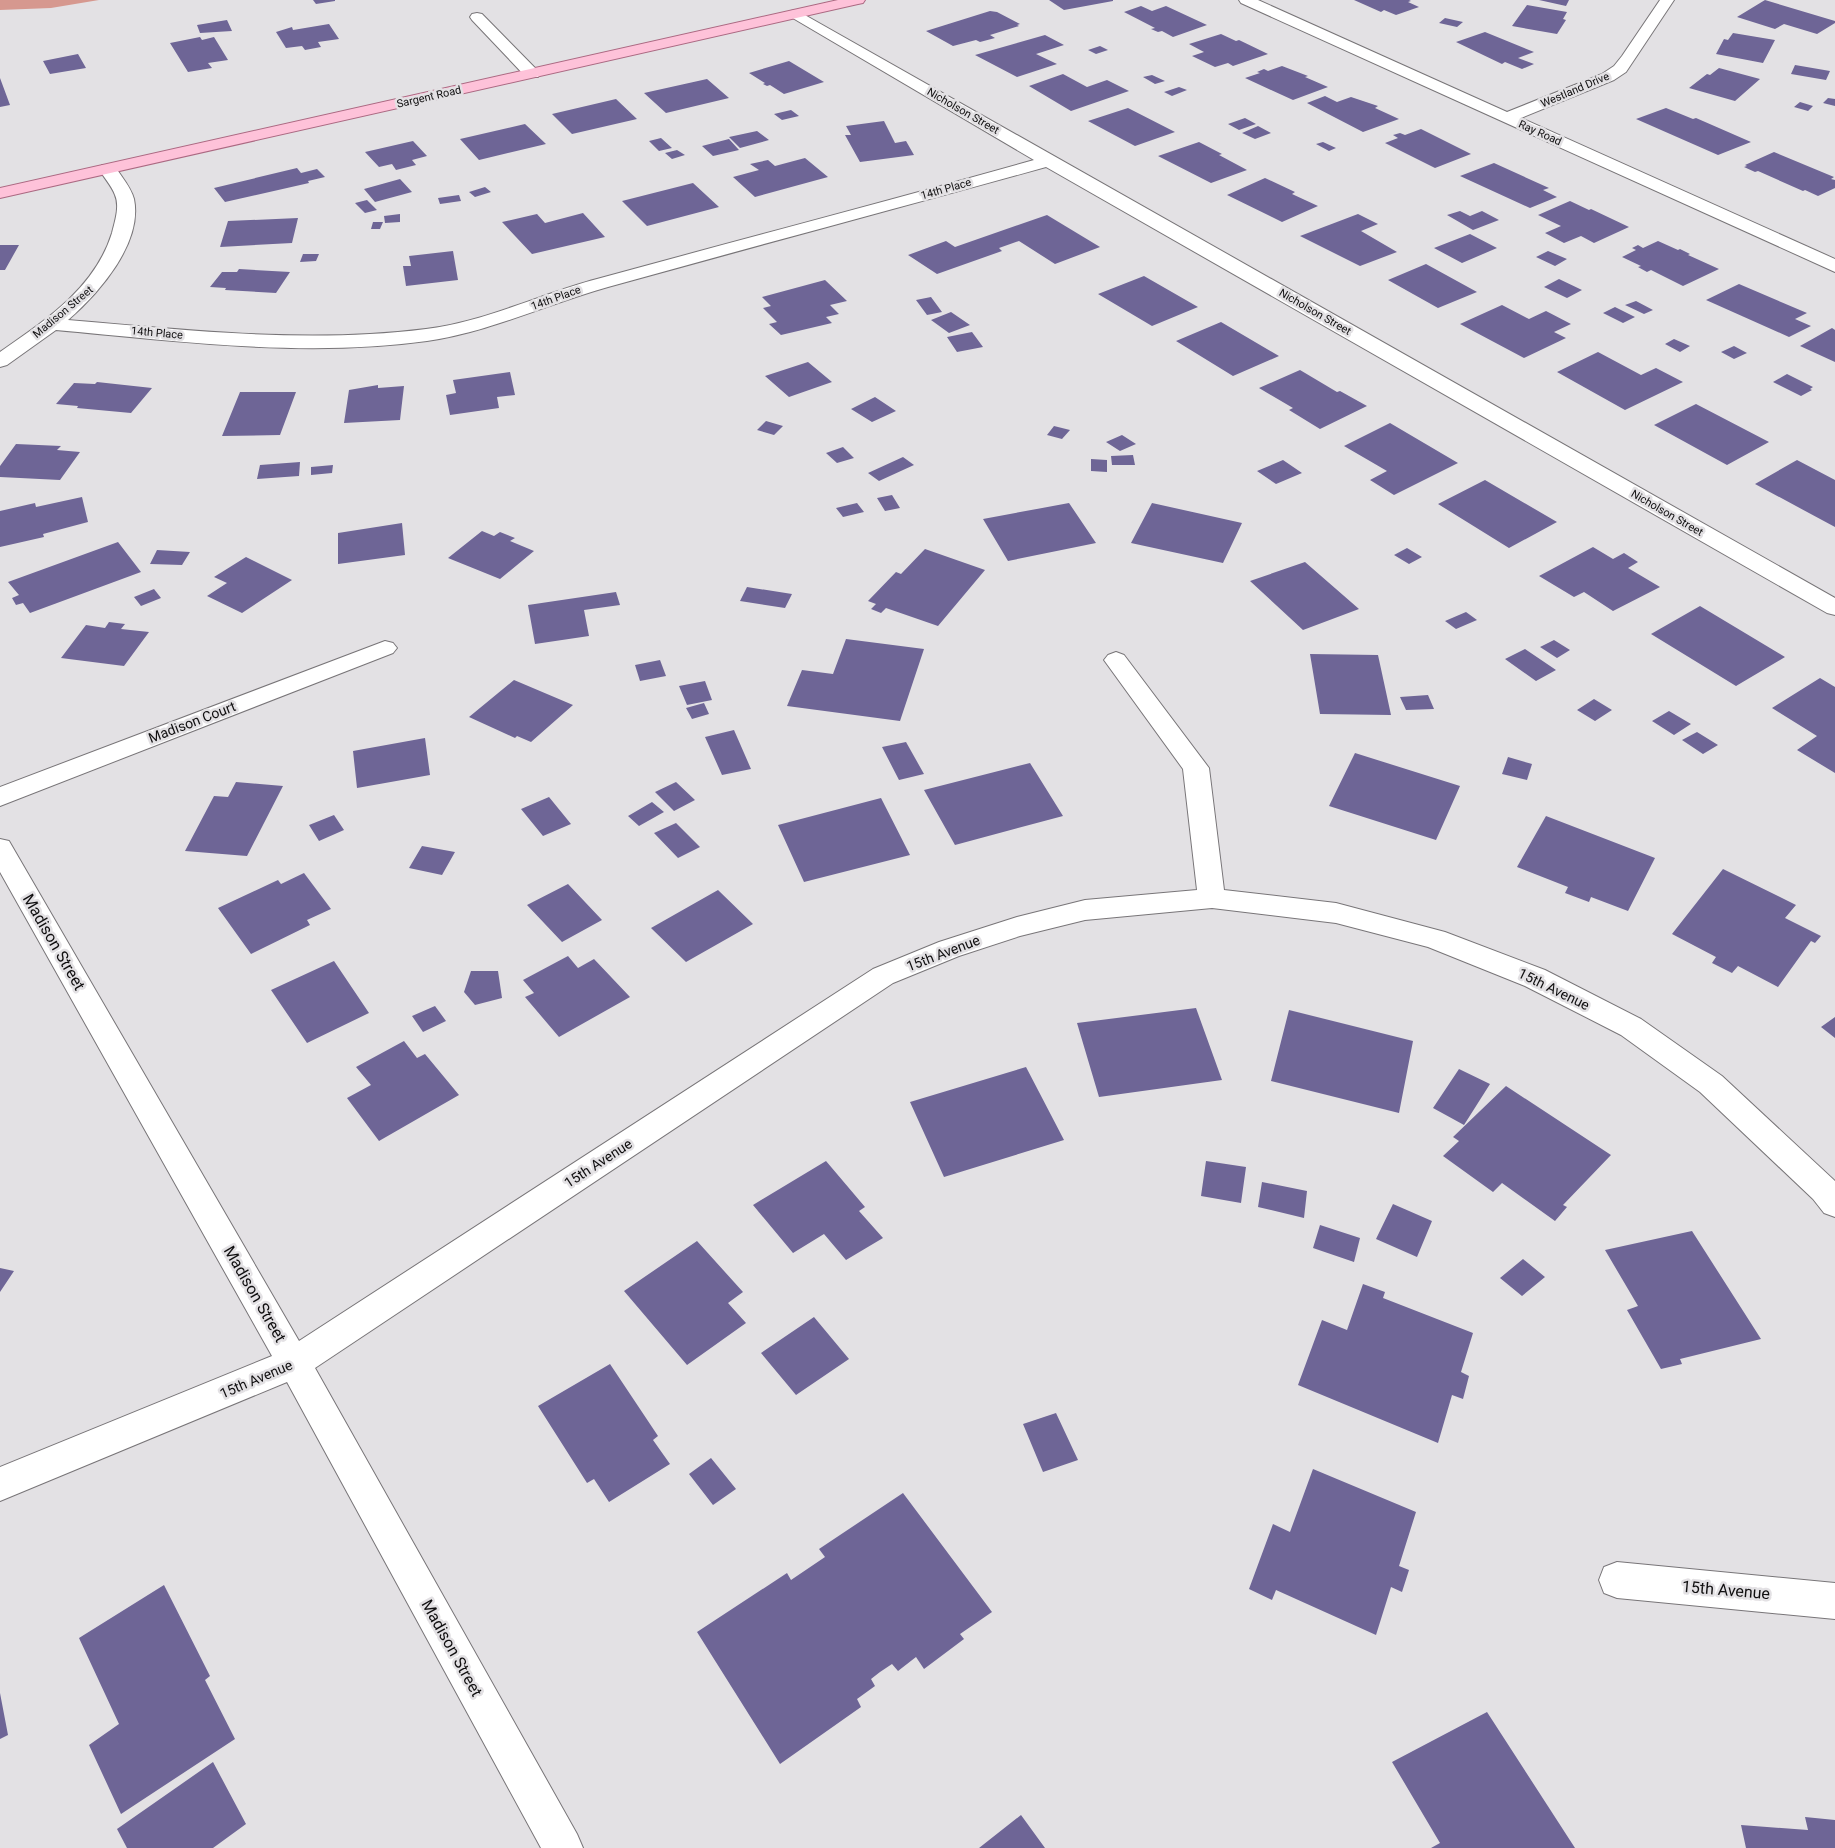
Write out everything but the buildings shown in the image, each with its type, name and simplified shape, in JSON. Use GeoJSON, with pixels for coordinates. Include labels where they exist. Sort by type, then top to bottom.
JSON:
{"type":"FeatureCollection","features":[{"type":"Feature","properties":{"kind":"main road","name":"Sargent Road"},"geometry":{"type":"LineString","coordinates":[[0,193],[858,0]]}},
{"type":"Feature","properties":{"kind":"street","name":"Ray Road"},"geometry":{"type":"LineString","coordinates":[[1246,0],[1835,266]]}},
{"type":"Feature","properties":{"kind":"street","name":"Westland Drive"},"geometry":{"type":"LineString","coordinates":[[1507,118],[1608,77],[1620,69],[1667,0]]}},
{"type":"Feature","properties":{"kind":"street","name":"Nicholson Street"},"geometry":{"type":"LineString","coordinates":[[796,14],[1048,161],[1835,608]]}},
{"type":"Feature","properties":{"kind":"street"},"geometry":{"type":"LineString","coordinates":[[477,17],[532,74]]}},
{"type":"Feature","properties":{"kind":"street","name":"14th Place"},"geometry":{"type":"LineString","coordinates":[[52,324],[241,340],[315,342],[427,335],[505,317],[571,292],[1048,161]]}},
{"type":"Feature","properties":{"kind":"street","name":"Madison Street"},"geometry":{"type":"LineString","coordinates":[[0,361],[52,324],[93,287],[110,261],[121,236],[125,216],[124,196],[108,169]]}},
{"type":"Feature","properties":{"kind":"street","name":"Madison Court"},"geometry":{"type":"LineString","coordinates":[[0,798],[385,648]]}},
{"type":"Feature","properties":{"kind":"street"},"geometry":{"type":"LineString","coordinates":[[1116,660],[1196,768],[1212,898]]}},
{"type":"Feature","properties":{"kind":"street","name":"Madison Street"},"geometry":{"type":"LineString","coordinates":[[0,848],[294,1363],[563,1848]]}},
{"type":"Feature","properties":{"kind":"street","name":"15th Avenue"},"geometry":{"type":"LineString","coordinates":[[0,1484],[294,1363],[883,976],[949,949],[1008,929],[1085,910],[1212,898],[1336,913],[1435,939],[1535,978],[1630,1027],[1712,1084],[1824,1190],[1835,1204]]}},
{"type":"Feature","properties":{"kind":"street","name":"15th Avenue"},"geometry":{"type":"LineString","coordinates":[[1617,1580],[1835,1601]]}},
{"type":"Feature","properties":{"kind":"shaded area"},"geometry":{"type":"Polygon","coordinates":[[[0,0],[99,0],[51,8],[0,10],[0,0]]]}}]}
